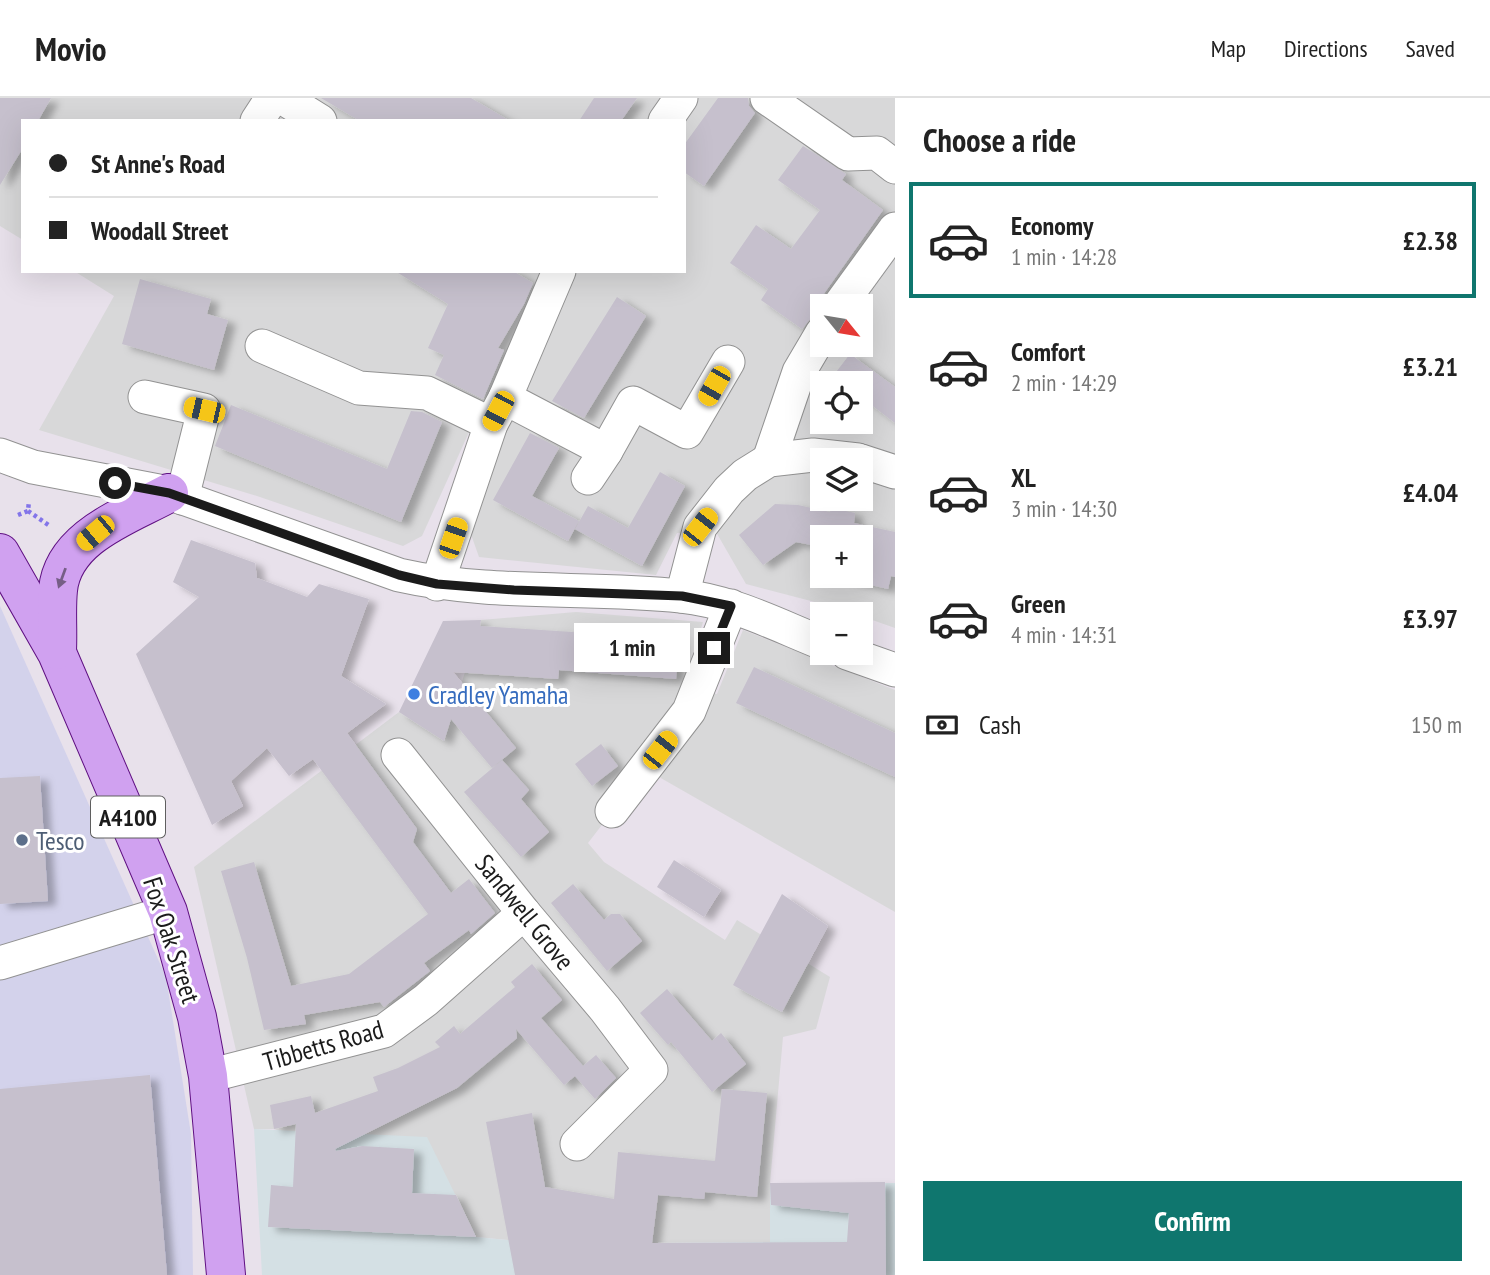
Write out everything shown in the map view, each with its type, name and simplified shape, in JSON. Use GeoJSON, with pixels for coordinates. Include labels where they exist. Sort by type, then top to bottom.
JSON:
{"type":"FeatureCollection","features":[{"type":"Feature","properties":{"kind":"main road"},"geometry":{"type":"LineString","coordinates":[[57,653],[58,587],[70,556],[95,533],[176,495]]}},
{"type":"Feature","properties":{"kind":"main road","name":"Fox Oak Street"},"geometry":{"type":"LineString","coordinates":[[0,553],[57,653],[168,912],[197,1017],[208,1076],[226,1275]]}},
{"type":"Feature","properties":{"kind":"street"},"geometry":{"type":"LineString","coordinates":[[258,119],[271,98]]}},
{"type":"Feature","properties":{"kind":"street"},"geometry":{"type":"LineString","coordinates":[[283,98],[317,119]]}},
{"type":"Feature","properties":{"kind":"street"},"geometry":{"type":"LineString","coordinates":[[666,119],[681,98]]}},
{"type":"Feature","properties":{"kind":"street"},"geometry":{"type":"LineString","coordinates":[[767,98],[848,154],[877,153],[895,167]]}},
{"type":"Feature","properties":{"kind":"street"},"geometry":{"type":"LineString","coordinates":[[848,294],[895,229]]}},
{"type":"Feature","properties":{"kind":"street"},"geometry":{"type":"LineString","coordinates":[[437,584],[498,411],[558,273]]}},
{"type":"Feature","properties":{"kind":"street"},"geometry":{"type":"LineString","coordinates":[[262,345],[359,388],[427,393],[498,411],[606,451]]}},
{"type":"Feature","properties":{"kind":"street"},"geometry":{"type":"LineString","coordinates":[[769,460],[799,372],[810,353]]}},
{"type":"Feature","properties":{"kind":"street"},"geometry":{"type":"LineString","coordinates":[[588,478],[633,403],[687,432],[728,362]]}},
{"type":"Feature","properties":{"kind":"street"},"geometry":{"type":"LineString","coordinates":[[145,397],[204,410],[176,495]]}},
{"type":"Feature","properties":{"kind":"street"},"geometry":{"type":"LineString","coordinates":[[0,454],[33,467],[176,495],[399,575],[437,584],[514,590],[682,596],[731,606],[810,638]]}},
{"type":"Feature","properties":{"kind":"street"},"geometry":{"type":"LineString","coordinates":[[682,596],[700,527],[729,490],[745,475],[769,460],[810,455]]}},
{"type":"Feature","properties":{"kind":"street"},"geometry":{"type":"LineString","coordinates":[[873,465],[895,471]]}},
{"type":"Feature","properties":{"kind":"street"},"geometry":{"type":"LineString","coordinates":[[612,811],[689,711],[731,606]]}},
{"type":"Feature","properties":{"kind":"street"},"geometry":{"type":"LineString","coordinates":[[873,662],[895,670]]}},
{"type":"Feature","properties":{"kind":"street","name":"Sandwell Grove"},"geometry":{"type":"LineString","coordinates":[[398,755],[524,913],[605,1009],[651,1070],[577,1144]]}},
{"type":"Feature","properties":{"kind":"street"},"geometry":{"type":"LineString","coordinates":[[0,963],[168,912]]}},
{"type":"Feature","properties":{"kind":"street","name":"Tibbetts Road"},"geometry":{"type":"LineString","coordinates":[[208,1076],[384,1031],[426,1000],[524,913]]}},
{"type":"Feature","properties":{"kind":"path"},"geometry":{"type":"LineString","coordinates":[[28,511],[29,501]]}},
{"type":"Feature","properties":{"kind":"path"},"geometry":{"type":"LineString","coordinates":[[18,515],[28,511]]}},
{"type":"Feature","properties":{"kind":"path"},"geometry":{"type":"LineString","coordinates":[[28,511],[50,526]]}},
{"type":"Feature","properties":{"kind":"shaded area"},"geometry":{"type":"Polygon","coordinates":[[[0,98],[895,98],[895,628],[873,620],[873,602],[815,602],[746,584],[716,532],[677,533],[656,575],[479,557],[468,526],[502,443],[470,430],[422,536],[403,546],[257,496],[39,430],[114,296],[77,273],[686,273],[686,119],[21,119],[21,239],[0,226],[0,98]]]}},
{"type":"Feature","properties":{"kind":"shaded area"},"geometry":{"type":"Polygon","coordinates":[[[0,606],[166,977],[191,1134],[193,1275],[0,1275],[0,606]]]}},
{"type":"Feature","properties":{"kind":"shaded area"},"geometry":{"type":"Polygon","coordinates":[[[576,612],[703,622],[682,688],[717,694],[743,630],[810,656],[810,665],[832,665],[895,690],[895,912],[645,769],[588,843],[604,862],[725,940],[737,920],[830,977],[816,1029],[783,1037],[770,1183],[771,1242],[552,1244],[476,1237],[456,1195],[274,1129],[254,1129],[194,867],[399,712],[444,740],[481,620],[576,612]]]}},
{"type":"Feature","properties":{"kind":"shaded area"},"geometry":{"type":"Polygon","coordinates":[[[254,1129],[427,1137],[476,1237],[552,1244],[770,1242],[770,1183],[895,1183],[895,1275],[262,1275],[254,1129]]]}},
{"type":"Feature","properties":{"kind":"building"},"geometry":{"type":"Polygon","coordinates":[[[0,98],[51,98],[39,119],[21,119],[21,151],[0,185],[0,98]]]}},
{"type":"Feature","properties":{"kind":"building"},"geometry":{"type":"Polygon","coordinates":[[[321,98],[471,98],[507,119],[357,119],[321,98]]]}},
{"type":"Feature","properties":{"kind":"building"},"geometry":{"type":"Polygon","coordinates":[[[594,98],[637,98],[622,119],[580,119],[594,98]]]}},
{"type":"Feature","properties":{"kind":"building"},"geometry":{"type":"Polygon","coordinates":[[[718,98],[748,98],[749,106],[755,113],[704,186],[686,173],[686,142],[718,98]]]}},
{"type":"Feature","properties":{"kind":"building"},"geometry":{"type":"Polygon","coordinates":[[[803,146],[846,174],[842,180],[883,210],[824,294],[810,294],[810,319],[802,329],[761,300],[768,289],[730,263],[756,225],[791,249],[820,210],[778,180],[803,146]]]}},
{"type":"Feature","properties":{"kind":"building"},"geometry":{"type":"Polygon","coordinates":[[[398,273],[516,273],[533,283],[498,348],[504,350],[483,399],[435,375],[444,355],[428,348],[448,304],[398,273]]]}},
{"type":"Feature","properties":{"kind":"building"},"geometry":{"type":"Polygon","coordinates":[[[140,279],[211,299],[207,314],[228,320],[214,370],[122,344],[140,279]]]}},
{"type":"Feature","properties":{"kind":"building"},"geometry":{"type":"Polygon","coordinates":[[[617,297],[646,316],[584,418],[552,401],[617,297]]]}},
{"type":"Feature","properties":{"kind":"building"},"geometry":{"type":"Polygon","coordinates":[[[848,357],[854,357],[895,387],[895,423],[873,406],[873,371],[837,371],[848,357]]]}},
{"type":"Feature","properties":{"kind":"building"},"geometry":{"type":"Polygon","coordinates":[[[231,405],[387,469],[411,411],[422,412],[442,422],[401,522],[215,446],[231,405]]]}},
{"type":"Feature","properties":{"kind":"building"},"geometry":{"type":"Polygon","coordinates":[[[530,433],[559,448],[532,496],[579,521],[568,541],[493,500],[530,433]]]}},
{"type":"Feature","properties":{"kind":"building"},"geometry":{"type":"Polygon","coordinates":[[[660,472],[685,486],[642,566],[575,529],[588,506],[628,528],[660,472]]]}},
{"type":"Feature","properties":{"kind":"building"},"geometry":{"type":"Polygon","coordinates":[[[775,504],[798,505],[810,508],[810,511],[855,513],[854,523],[863,525],[810,525],[810,545],[796,542],[763,565],[739,535],[775,504]]]}},
{"type":"Feature","properties":{"kind":"building"},"geometry":{"type":"Polygon","coordinates":[[[873,527],[895,532],[895,577],[891,576],[888,589],[873,585],[873,527]]]}},
{"type":"Feature","properties":{"kind":"building"},"geometry":{"type":"Polygon","coordinates":[[[191,540],[255,563],[257,578],[307,597],[319,584],[369,599],[341,676],[386,704],[347,733],[417,829],[413,842],[451,893],[469,879],[495,913],[471,934],[469,930],[424,963],[430,971],[384,1007],[380,1002],[304,1015],[306,1024],[264,1030],[247,958],[221,871],[254,862],[291,986],[349,974],[428,914],[313,759],[289,776],[267,748],[231,781],[243,806],[212,825],[136,654],[199,597],[173,582],[191,540]]]}},
{"type":"Feature","properties":{"kind":"building"},"geometry":{"type":"Polygon","coordinates":[[[481,620],[480,626],[679,639],[676,679],[559,670],[558,679],[453,672],[516,748],[492,768],[451,719],[444,741],[399,712],[443,621],[481,620]]]}},
{"type":"Feature","properties":{"kind":"building"},"geometry":{"type":"Polygon","coordinates":[[[754,667],[895,733],[895,777],[736,703],[754,667]]]}},
{"type":"Feature","properties":{"kind":"building"},"geometry":{"type":"Polygon","coordinates":[[[601,744],[618,766],[592,786],[575,764],[601,744]]]}},
{"type":"Feature","properties":{"kind":"building"},"geometry":{"type":"Polygon","coordinates":[[[502,760],[529,790],[521,799],[549,832],[521,857],[464,792],[502,760]]]}},
{"type":"Feature","properties":{"kind":"building","name":"Tesco"},"geometry":{"type":"Polygon","coordinates":[[[40,776],[48,901],[0,904],[0,778],[40,776]]]}},
{"type":"Feature","properties":{"kind":"building"},"geometry":{"type":"Polygon","coordinates":[[[674,860],[721,890],[704,917],[657,887],[674,860]]]}},
{"type":"Feature","properties":{"kind":"building"},"geometry":{"type":"Polygon","coordinates":[[[573,884],[604,920],[611,914],[620,914],[642,941],[607,971],[551,903],[573,884]]]}},
{"type":"Feature","properties":{"kind":"building"},"geometry":{"type":"Polygon","coordinates":[[[782,894],[828,926],[782,1012],[733,985],[782,894]]]}},
{"type":"Feature","properties":{"kind":"building"},"geometry":{"type":"Polygon","coordinates":[[[532,964],[562,1000],[541,1018],[583,1066],[596,1055],[616,1078],[595,1099],[575,1076],[564,1085],[516,1029],[517,1038],[457,1088],[335,1149],[362,1146],[414,1149],[412,1193],[456,1195],[476,1237],[268,1227],[271,1185],[293,1187],[296,1124],[274,1129],[270,1105],[311,1096],[315,1113],[378,1091],[373,1077],[440,1047],[435,1042],[454,1026],[460,1034],[515,987],[511,982],[532,964]]]}},
{"type":"Feature","properties":{"kind":"building"},"geometry":{"type":"Polygon","coordinates":[[[667,989],[712,1041],[721,1033],[746,1064],[712,1092],[671,1042],[668,1045],[640,1013],[667,989]]]}},
{"type":"Feature","properties":{"kind":"building"},"geometry":{"type":"Polygon","coordinates":[[[150,1075],[167,1275],[0,1275],[0,1089],[150,1075]]]}},
{"type":"Feature","properties":{"kind":"building"},"geometry":{"type":"Polygon","coordinates":[[[722,1089],[767,1093],[757,1197],[705,1192],[704,1199],[658,1195],[652,1243],[847,1242],[849,1213],[771,1205],[770,1183],[885,1182],[886,1275],[515,1275],[486,1122],[532,1113],[545,1187],[614,1199],[618,1152],[715,1161],[722,1089]]]}},
{"type":"Feature","properties":{"kind":"place","name":"Cradley Yamaha"},"geometry":{"type":"Point","coordinates":[414,694]}},
{"type":"Feature","properties":{"kind":"place","name":"Tesco"},"geometry":{"type":"Point","coordinates":[22,840]}},
{"type":"Feature","properties":{"kind":"route"},"geometry":{"type":"LineString","coordinates":[[115,483],[169,493],[399,575],[437,584],[514,590],[682,596],[731,606],[714,648]]}}]}
